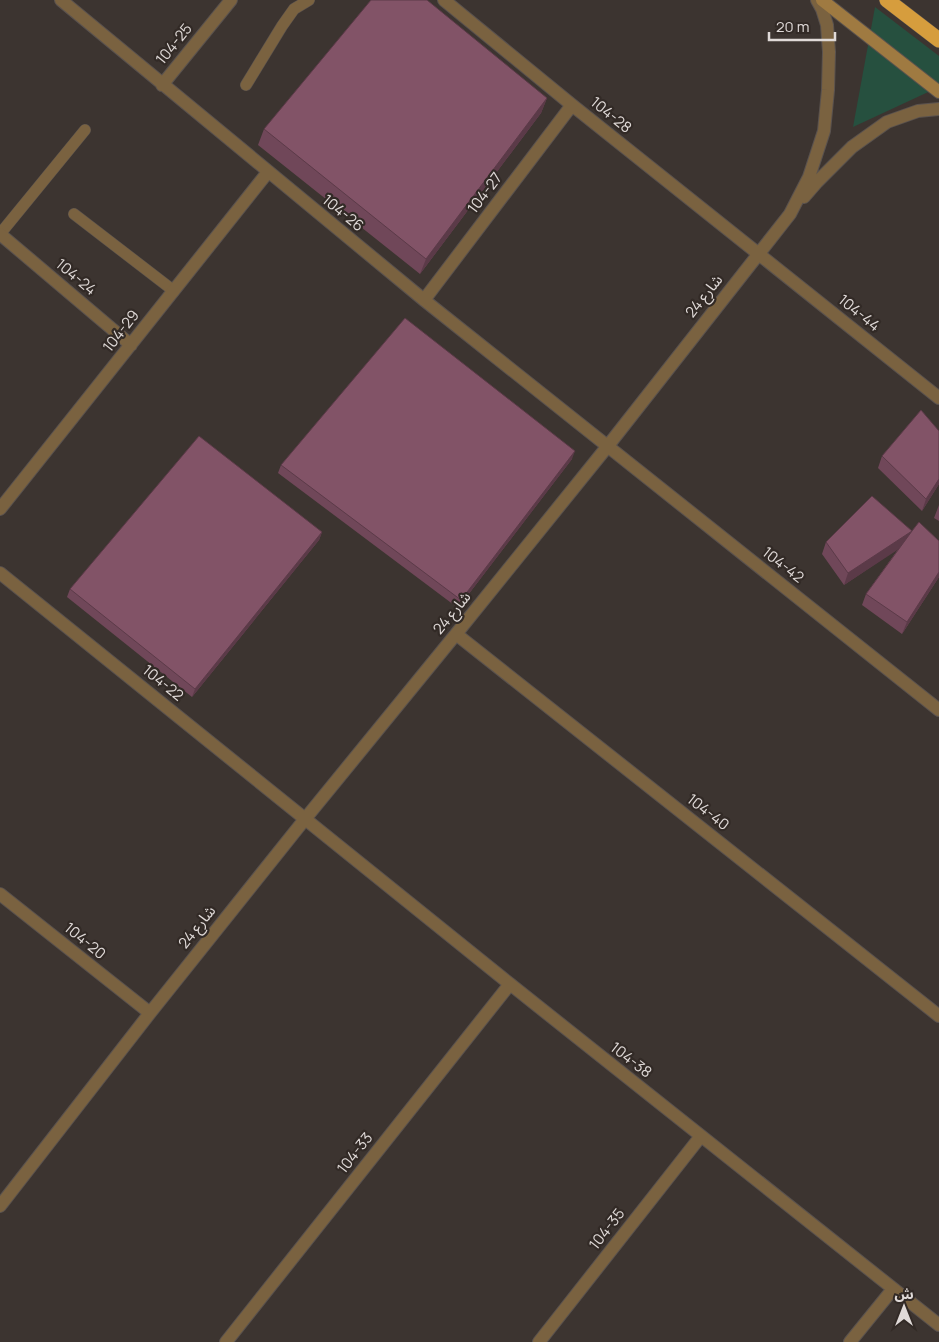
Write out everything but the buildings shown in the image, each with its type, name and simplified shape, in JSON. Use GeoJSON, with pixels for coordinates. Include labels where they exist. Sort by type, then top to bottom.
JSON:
{"type":"FeatureCollection","features":[{"type":"Feature","properties":{"kind":"highway"},"geometry":{"type":"LineString","coordinates":[[887,0],[939,40]]}},
{"type":"Feature","properties":{"kind":"main road"},"geometry":{"type":"LineString","coordinates":[[822,0],[939,92]]}},
{"type":"Feature","properties":{"kind":"street","name":"104-26"},"geometry":{"type":"LineString","coordinates":[[61,0],[424,300],[606,446]]}},
{"type":"Feature","properties":{"kind":"street","name":"104-25"},"geometry":{"type":"LineString","coordinates":[[162,85],[230,0]]}},
{"type":"Feature","properties":{"kind":"street","name":"104-28"},"geometry":{"type":"LineString","coordinates":[[444,0],[758,253]]}},
{"type":"Feature","properties":{"kind":"street","name":"شارع 24"},"geometry":{"type":"LineString","coordinates":[[0,1206],[305,818],[456,634],[790,214],[809,177],[824,130],[829,52],[827,25],[817,0]]}},
{"type":"Feature","properties":{"kind":"street","name":"104-27"},"geometry":{"type":"LineString","coordinates":[[424,300],[572,104]]}},
{"type":"Feature","properties":{"kind":"street"},"geometry":{"type":"LineString","coordinates":[[790,214],[817,182],[852,147],[887,122],[918,111],[939,109]]}},
{"type":"Feature","properties":{"kind":"street","name":"104-29"},"geometry":{"type":"LineString","coordinates":[[0,509],[268,172]]}},
{"type":"Feature","properties":{"kind":"street","name":"104-24"},"geometry":{"type":"LineString","coordinates":[[0,234],[131,344]]}},
{"type":"Feature","properties":{"kind":"street","name":"104-44"},"geometry":{"type":"LineString","coordinates":[[758,253],[939,398]]}},
{"type":"Feature","properties":{"kind":"street","name":"104-42"},"geometry":{"type":"LineString","coordinates":[[606,446],[939,710]]}},
{"type":"Feature","properties":{"kind":"street","name":"104-22"},"geometry":{"type":"LineString","coordinates":[[0,574],[305,818]]}},
{"type":"Feature","properties":{"kind":"street","name":"104-40"},"geometry":{"type":"LineString","coordinates":[[456,634],[939,1016]]}},
{"type":"Feature","properties":{"kind":"street","name":"104-38"},"geometry":{"type":"LineString","coordinates":[[305,818],[510,984],[939,1325]]}},
{"type":"Feature","properties":{"kind":"street","name":"104-20"},"geometry":{"type":"LineString","coordinates":[[0,894],[150,1013]]}},
{"type":"Feature","properties":{"kind":"street","name":"104-33"},"geometry":{"type":"LineString","coordinates":[[226,1342],[510,984]]}},
{"type":"Feature","properties":{"kind":"street","name":"104-35"},"geometry":{"type":"LineString","coordinates":[[539,1342],[701,1136]]}},
{"type":"Feature","properties":{"kind":"street"},"geometry":{"type":"LineString","coordinates":[[850,1342],[893,1288]]}},
{"type":"Feature","properties":{"kind":"lane"},"geometry":{"type":"LineString","coordinates":[[246,84],[294,9],[309,0]]}},
{"type":"Feature","properties":{"kind":"lane"},"geometry":{"type":"LineString","coordinates":[[0,234],[85,130]]}},
{"type":"Feature","properties":{"kind":"lane"},"geometry":{"type":"LineString","coordinates":[[74,214],[174,291]]}},
{"type":"Feature","properties":{"kind":"green space"},"geometry":{"type":"Polygon","coordinates":[[[875,7],[939,56],[939,87],[853,127],[875,7]]]}}]}
